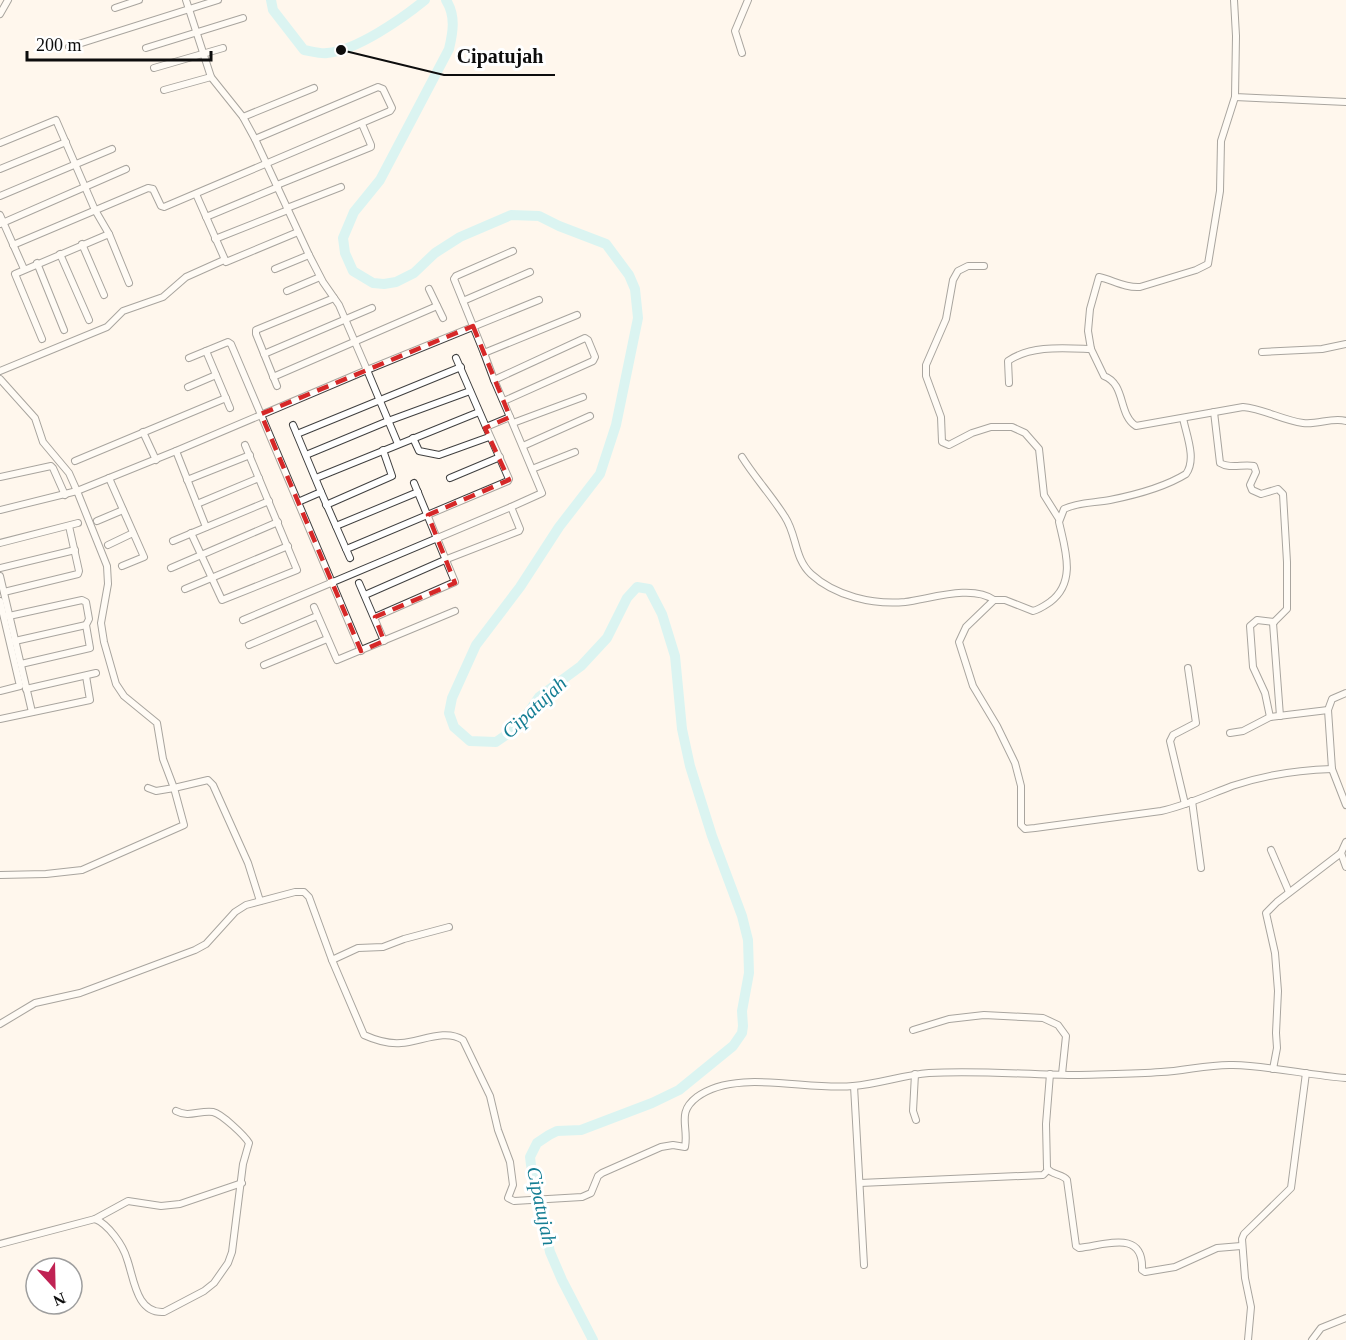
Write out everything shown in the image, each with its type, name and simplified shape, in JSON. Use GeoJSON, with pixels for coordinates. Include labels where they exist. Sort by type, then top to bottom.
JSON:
{"type":"FeatureCollection","features":[{"type":"Feature","properties":{"kind":"street"},"geometry":{"type":"LineString","coordinates":[[0,14],[8,0]]}},
{"type":"Feature","properties":{"kind":"street"},"geometry":{"type":"LineString","coordinates":[[115,8],[139,0]]}},
{"type":"Feature","properties":{"kind":"street"},"geometry":{"type":"LineString","coordinates":[[186,0],[211,77],[243,117],[255,139],[320,277],[346,319],[398,444]]}},
{"type":"Feature","properties":{"kind":"street"},"geometry":{"type":"LineString","coordinates":[[69,47],[218,0]]}},
{"type":"Feature","properties":{"kind":"street"},"geometry":{"type":"LineString","coordinates":[[742,53],[735,31],[748,0]]}},
{"type":"Feature","properties":{"kind":"street"},"geometry":{"type":"LineString","coordinates":[[1234,0],[1236,36],[1234,98],[1221,141],[1220,191],[1208,264],[1196,270],[1140,287],[1118,285],[1099,277],[1090,309],[1088,331],[1091,349],[1104,376],[1110,379],[1117,388],[1129,420],[1138,426],[1243,407],[1260,409],[1301,423],[1337,419],[1346,421]]}},
{"type":"Feature","properties":{"kind":"street"},"geometry":{"type":"LineString","coordinates":[[146,48],[243,18]]}},
{"type":"Feature","properties":{"kind":"street"},"geometry":{"type":"LineString","coordinates":[[154,68],[223,48]]}},
{"type":"Feature","properties":{"kind":"street"},"geometry":{"type":"LineString","coordinates":[[164,90],[211,77]]}},
{"type":"Feature","properties":{"kind":"street"},"geometry":{"type":"LineString","coordinates":[[13,245],[150,187],[163,207],[362,124],[391,111],[392,108],[381,87],[255,139]]}},
{"type":"Feature","properties":{"kind":"street"},"geometry":{"type":"LineString","coordinates":[[243,117],[314,88]]}},
{"type":"Feature","properties":{"kind":"street"},"geometry":{"type":"LineString","coordinates":[[1234,98],[1346,102]]}},
{"type":"Feature","properties":{"kind":"street"},"geometry":{"type":"LineString","coordinates":[[0,143],[55,120],[95,210],[109,234],[129,283]]}},
{"type":"Feature","properties":{"kind":"street"},"geometry":{"type":"LineString","coordinates":[[206,217],[370,147],[372,145],[362,124]]}},
{"type":"Feature","properties":{"kind":"street"},"geometry":{"type":"LineString","coordinates":[[0,170],[66,142]]}},
{"type":"Feature","properties":{"kind":"street"},"geometry":{"type":"LineString","coordinates":[[0,196],[112,149]]}},
{"type":"Feature","properties":{"kind":"street"},"geometry":{"type":"LineString","coordinates":[[2,223],[126,169]]}},
{"type":"Feature","properties":{"kind":"street"},"geometry":{"type":"LineString","coordinates":[[215,239],[340,187]]}},
{"type":"Feature","properties":{"kind":"street"},"geometry":{"type":"LineString","coordinates":[[196,194],[224,260]]}},
{"type":"Feature","properties":{"kind":"street"},"geometry":{"type":"LineString","coordinates":[[0,215],[24,269]]}},
{"type":"Feature","properties":{"kind":"street"},"geometry":{"type":"LineString","coordinates":[[0,371],[107,327],[123,311],[163,297],[186,277],[298,232]]}},
{"type":"Feature","properties":{"kind":"street"},"geometry":{"type":"LineString","coordinates":[[42,339],[15,273],[109,234]]}},
{"type":"Feature","properties":{"kind":"street"},"geometry":{"type":"LineString","coordinates":[[82,244],[104,295]]}},
{"type":"Feature","properties":{"kind":"street"},"geometry":{"type":"LineString","coordinates":[[243,620],[542,494],[455,281],[455,277],[513,251]]}},
{"type":"Feature","properties":{"kind":"street"},"geometry":{"type":"LineString","coordinates":[[60,254],[88,320]]}},
{"type":"Feature","properties":{"kind":"street"},"geometry":{"type":"LineString","coordinates":[[275,269],[309,255]]}},
{"type":"Feature","properties":{"kind":"street"},"geometry":{"type":"LineString","coordinates":[[37,263],[64,330]]}},
{"type":"Feature","properties":{"kind":"street"},"geometry":{"type":"LineString","coordinates":[[742,458],[774,499],[786,519],[792,530],[802,565],[832,589],[880,602],[903,602],[970,594],[986,595],[994,600],[1005,600],[1033,611],[1060,593],[1067,574],[1063,536],[1059,519],[1044,495],[1039,449],[1025,433],[1012,428],[998,427],[976,431],[949,445],[942,442],[941,417],[926,376],[926,365],[946,319],[953,280],[958,271],[968,266],[984,266]]}},
{"type":"Feature","properties":{"kind":"street"},"geometry":{"type":"LineString","coordinates":[[463,301],[530,272]]}},
{"type":"Feature","properties":{"kind":"street"},"geometry":{"type":"LineString","coordinates":[[287,291],[320,277]]}},
{"type":"Feature","properties":{"kind":"street"},"geometry":{"type":"LineString","coordinates":[[429,289],[443,318]]}},
{"type":"Feature","properties":{"kind":"street"},"geometry":{"type":"LineString","coordinates":[[277,386],[256,334],[257,329],[334,298]]}},
{"type":"Feature","properties":{"kind":"street"},"geometry":{"type":"LineString","coordinates":[[0,510],[77,491],[539,300]]}},
{"type":"Feature","properties":{"kind":"street"},"geometry":{"type":"LineString","coordinates":[[273,377],[438,306]]}},
{"type":"Feature","properties":{"kind":"street"},"geometry":{"type":"LineString","coordinates":[[264,354],[372,308]]}},
{"type":"Feature","properties":{"kind":"street"},"geometry":{"type":"LineString","coordinates":[[484,353],[577,315]]}},
{"type":"Feature","properties":{"kind":"street"},"geometry":{"type":"LineString","coordinates":[[494,380],[585,339],[588,340],[595,357],[593,361],[504,401]]}},
{"type":"Feature","properties":{"kind":"street"},"geometry":{"type":"LineString","coordinates":[[189,358],[225,343],[231,344],[361,651]]}},
{"type":"Feature","properties":{"kind":"street"},"geometry":{"type":"LineString","coordinates":[[1262,351],[1322,349],[1346,344]]}},
{"type":"Feature","properties":{"kind":"street"},"geometry":{"type":"LineString","coordinates":[[1009,383],[1008,361],[1015,356],[1048,349],[1091,349]]}},
{"type":"Feature","properties":{"kind":"street"},"geometry":{"type":"LineString","coordinates":[[206,351],[230,408]]}},
{"type":"Feature","properties":{"kind":"street"},"geometry":{"type":"LineString","coordinates":[[456,358],[513,488]]}},
{"type":"Feature","properties":{"kind":"street"},"geometry":{"type":"LineString","coordinates":[[297,434],[460,367]]}},
{"type":"Feature","properties":{"kind":"street"},"geometry":{"type":"LineString","coordinates":[[188,387],[216,375]]}},
{"type":"Feature","properties":{"kind":"street"},"geometry":{"type":"LineString","coordinates":[[0,379],[35,418],[44,442],[69,473],[77,491],[107,566],[108,584],[101,623],[116,684],[124,696],[157,723],[163,759],[184,825],[82,870],[46,874],[0,875]]}},
{"type":"Feature","properties":{"kind":"street"},"geometry":{"type":"LineString","coordinates":[[306,455],[388,421],[470,391]]}},
{"type":"Feature","properties":{"kind":"street"},"geometry":{"type":"LineString","coordinates":[[486,427],[583,397]]}},
{"type":"Feature","properties":{"kind":"street"},"geometry":{"type":"LineString","coordinates":[[75,461],[226,398]]}},
{"type":"Feature","properties":{"kind":"street"},"geometry":{"type":"LineString","coordinates":[[316,478],[479,412]]}},
{"type":"Feature","properties":{"kind":"street"},"geometry":{"type":"LineString","coordinates":[[1214,412],[1220,463],[1225,466],[1254,466],[1256,472],[1250,486],[1252,490],[1261,494],[1278,489],[1283,494],[1287,609],[1274,622],[1280,716]]}},
{"type":"Feature","properties":{"kind":"street"},"geometry":{"type":"LineString","coordinates":[[523,446],[590,416]]}},
{"type":"Feature","properties":{"kind":"street"},"geometry":{"type":"LineString","coordinates":[[1059,519],[1062,511],[1069,507],[1112,500],[1137,493],[1186,474],[1190,469],[1191,460],[1183,418]]}},
{"type":"Feature","properties":{"kind":"street"},"geometry":{"type":"LineString","coordinates":[[293,424],[350,558]]}},
{"type":"Feature","properties":{"kind":"street"},"geometry":{"type":"LineString","coordinates":[[143,432],[156,460]]}},
{"type":"Feature","properties":{"kind":"street"},"geometry":{"type":"LineString","coordinates":[[413,438],[419,451],[438,456],[489,437]]}},
{"type":"Feature","properties":{"kind":"street"},"geometry":{"type":"LineString","coordinates":[[191,533],[219,599],[223,601],[298,569],[245,445]]}},
{"type":"Feature","properties":{"kind":"street"},"geometry":{"type":"LineString","coordinates":[[326,505],[392,476],[383,450]]}},
{"type":"Feature","properties":{"kind":"street"},"geometry":{"type":"LineString","coordinates":[[176,452],[206,527]]}},
{"type":"Feature","properties":{"kind":"street"},"geometry":{"type":"LineString","coordinates":[[532,469],[575,452]]}},
{"type":"Feature","properties":{"kind":"street"},"geometry":{"type":"LineString","coordinates":[[188,480],[249,454]]}},
{"type":"Feature","properties":{"kind":"street"},"geometry":{"type":"LineString","coordinates":[[450,478],[500,458]]}},
{"type":"Feature","properties":{"kind":"street"},"geometry":{"type":"LineString","coordinates":[[0,477],[51,466],[65,495]]}},
{"type":"Feature","properties":{"kind":"street"},"geometry":{"type":"LineString","coordinates":[[109,478],[144,557],[122,566]]}},
{"type":"Feature","properties":{"kind":"street"},"geometry":{"type":"LineString","coordinates":[[197,504],[259,478]]}},
{"type":"Feature","properties":{"kind":"street"},"geometry":{"type":"LineString","coordinates":[[346,549],[509,480]]}},
{"type":"Feature","properties":{"kind":"street"},"geometry":{"type":"LineString","coordinates":[[375,617],[454,584],[455,581],[414,483]]}},
{"type":"Feature","properties":{"kind":"street"},"geometry":{"type":"LineString","coordinates":[[298,502],[321,492]]}},
{"type":"Feature","properties":{"kind":"street"},"geometry":{"type":"LineString","coordinates":[[336,526],[418,492]]}},
{"type":"Feature","properties":{"kind":"street"},"geometry":{"type":"LineString","coordinates":[[173,541],[269,501]]}},
{"type":"Feature","properties":{"kind":"street"},"geometry":{"type":"LineString","coordinates":[[365,595],[519,531],[511,507]]}},
{"type":"Feature","properties":{"kind":"street"},"geometry":{"type":"LineString","coordinates":[[97,521],[123,510]]}},
{"type":"Feature","properties":{"kind":"street"},"geometry":{"type":"LineString","coordinates":[[171,568],[278,522]]}},
{"type":"Feature","properties":{"kind":"street"},"geometry":{"type":"LineString","coordinates":[[0,543],[78,523]]}},
{"type":"Feature","properties":{"kind":"street"},"geometry":{"type":"LineString","coordinates":[[4,592],[76,576],[79,571],[69,526]]}},
{"type":"Feature","properties":{"kind":"street"},"geometry":{"type":"LineString","coordinates":[[108,545],[134,533]]}},
{"type":"Feature","properties":{"kind":"street"},"geometry":{"type":"LineString","coordinates":[[185,589],[288,546]]}},
{"type":"Feature","properties":{"kind":"street"},"geometry":{"type":"LineString","coordinates":[[0,568],[75,550]]}},
{"type":"Feature","properties":{"kind":"street"},"geometry":{"type":"LineString","coordinates":[[0,576],[4,592],[4,616],[15,641],[21,664],[29,713]]}},
{"type":"Feature","properties":{"kind":"street"},"geometry":{"type":"LineString","coordinates":[[359,583],[384,641]]}},
{"type":"Feature","properties":{"kind":"street"},"geometry":{"type":"LineString","coordinates":[[4,616],[84,599],[86,602],[89,619],[86,625],[89,649],[21,664]]}},
{"type":"Feature","properties":{"kind":"street"},"geometry":{"type":"LineString","coordinates":[[994,600],[966,627],[959,642],[973,686],[997,726],[1015,763],[1021,786],[1020,822],[1022,828],[1161,811],[1283,772],[1332,769]]}},
{"type":"Feature","properties":{"kind":"street"},"geometry":{"type":"LineString","coordinates":[[0,602],[20,686],[0,691]]}},
{"type":"Feature","properties":{"kind":"street"},"geometry":{"type":"LineString","coordinates":[[314,607],[337,660],[455,611]]}},
{"type":"Feature","properties":{"kind":"street"},"geometry":{"type":"LineString","coordinates":[[249,645],[317,616]]}},
{"type":"Feature","properties":{"kind":"street"},"geometry":{"type":"LineString","coordinates":[[1270,717],[1265,693],[1253,667],[1250,626],[1257,620],[1274,622]]}},
{"type":"Feature","properties":{"kind":"street"},"geometry":{"type":"LineString","coordinates":[[15,641],[86,625]]}},
{"type":"Feature","properties":{"kind":"street"},"geometry":{"type":"LineString","coordinates":[[264,665],[327,639]]}},
{"type":"Feature","properties":{"kind":"street"},"geometry":{"type":"LineString","coordinates":[[1185,804],[1170,741],[1173,735],[1196,723],[1188,668]]}},
{"type":"Feature","properties":{"kind":"street"},"geometry":{"type":"LineString","coordinates":[[26,689],[96,673]]}},
{"type":"Feature","properties":{"kind":"street"},"geometry":{"type":"LineString","coordinates":[[0,719],[90,700],[86,676]]}},
{"type":"Feature","properties":{"kind":"street"},"geometry":{"type":"LineString","coordinates":[[1346,693],[1332,699],[1328,710],[1332,769],[1346,805]]}},
{"type":"Feature","properties":{"kind":"street"},"geometry":{"type":"LineString","coordinates":[[1230,733],[1243,731],[1270,717],[1328,710]]}},
{"type":"Feature","properties":{"kind":"street"},"geometry":{"type":"LineString","coordinates":[[147,788],[156,791],[208,780],[213,785],[248,863],[260,901]]}},
{"type":"Feature","properties":{"kind":"street"},"geometry":{"type":"LineString","coordinates":[[1192,801],[1201,868]]}},
{"type":"Feature","properties":{"kind":"street"},"geometry":{"type":"LineString","coordinates":[[1273,1069],[1277,1048],[1277,969],[1266,917],[1270,907],[1341,853],[1346,843]]}},
{"type":"Feature","properties":{"kind":"street"},"geometry":{"type":"LineString","coordinates":[[1271,850],[1289,892]]}},
{"type":"Feature","properties":{"kind":"street"},"geometry":{"type":"LineString","coordinates":[[1341,853],[1346,867]]}},
{"type":"Feature","properties":{"kind":"street"},"geometry":{"type":"LineString","coordinates":[[0,1024],[42,1001],[80,993],[195,950],[214,937],[235,912],[246,905],[298,891],[307,893],[364,1035],[372,1039],[401,1043],[452,1035],[463,1040],[490,1096],[512,1172],[513,1189],[508,1198],[518,1202],[568,1199],[589,1195],[600,1174],[652,1150],[668,1145],[685,1147],[686,1133],[683,1119],[687,1110],[699,1096],[720,1087],[752,1082],[810,1087],[854,1086],[915,1074],[1161,1072],[1233,1065],[1346,1078]]}},
{"type":"Feature","properties":{"kind":"street"},"geometry":{"type":"LineString","coordinates":[[332,960],[358,948],[383,947],[449,927]]}},
{"type":"Feature","properties":{"kind":"street"},"geometry":{"type":"LineString","coordinates":[[914,1030],[969,1015],[1043,1018],[1058,1025],[1066,1036],[1062,1074]]}},
{"type":"Feature","properties":{"kind":"street"},"geometry":{"type":"LineString","coordinates":[[1248,1340],[1251,1307],[1241,1246],[1244,1234],[1291,1188],[1306,1073]]}},
{"type":"Feature","properties":{"kind":"street"},"geometry":{"type":"LineString","coordinates":[[915,1074],[913,1111],[916,1120]]}},
{"type":"Feature","properties":{"kind":"street"},"geometry":{"type":"LineString","coordinates":[[860,1183],[1043,1175],[1048,1170],[1046,1124],[1050,1074]]}},
{"type":"Feature","properties":{"kind":"street"},"geometry":{"type":"LineString","coordinates":[[854,1086],[864,1265]]}},
{"type":"Feature","properties":{"kind":"street"},"geometry":{"type":"LineString","coordinates":[[95,1220],[102,1223],[125,1253],[144,1305],[152,1311],[164,1312],[204,1291],[214,1283],[228,1263],[231,1252],[243,1164],[249,1143],[223,1118],[213,1112],[183,1115],[176,1112]]}},
{"type":"Feature","properties":{"kind":"street"},"geometry":{"type":"LineString","coordinates":[[1048,1170],[1067,1179],[1074,1237],[1076,1246],[1080,1248],[1128,1242],[1139,1249],[1145,1272],[1175,1267],[1217,1248],[1241,1246]]}},
{"type":"Feature","properties":{"kind":"street"},"geometry":{"type":"LineString","coordinates":[[0,1244],[95,1220],[128,1201],[161,1206],[180,1204],[242,1183]]}},
{"type":"Feature","properties":{"kind":"street"},"geometry":{"type":"LineString","coordinates":[[1312,1340],[1321,1328],[1346,1318]]}},
{"type":"Feature","properties":{"kind":"highlighted area"},"geometry":{"type":"Polygon","coordinates":[[[473,326],[510,417],[485,428],[509,480],[428,515],[455,583],[375,617],[384,641],[361,651],[261,414],[473,326]]]}},
{"type":"Feature","properties":{"kind":"waterway","name":"Cipatujah"},"geometry":{"type":"LineString","coordinates":[[271,0],[273,10],[304,50],[318,53],[339,51],[365,40],[425,0]]}},
{"type":"Feature","properties":{"kind":"waterway","name":"Cipatujah"},"geometry":{"type":"LineString","coordinates":[[446,0],[452,18],[449,49],[380,180],[354,212],[343,238],[345,253],[353,271],[373,283],[396,282],[414,273],[435,253],[460,237],[511,215],[539,216],[606,244],[629,275],[635,289],[638,318],[616,425],[600,474],[559,527],[520,587],[476,645],[452,698],[449,713],[454,727],[470,741],[496,742],[519,726],[539,697],[581,666],[607,638],[627,598],[637,587],[649,589],[662,614],[675,656],[682,729],[690,766],[712,836],[742,916],[748,940],[749,973],[742,1011],[743,1026],[742,1033],[733,1046],[679,1090],[652,1103],[581,1130],[557,1131],[537,1143],[530,1157],[550,1252],[593,1340]]}},
{"type":"Feature","properties":{"kind":"place","name":"Cipatujah"},"geometry":{"type":"Point","coordinates":[341,50]}}]}
